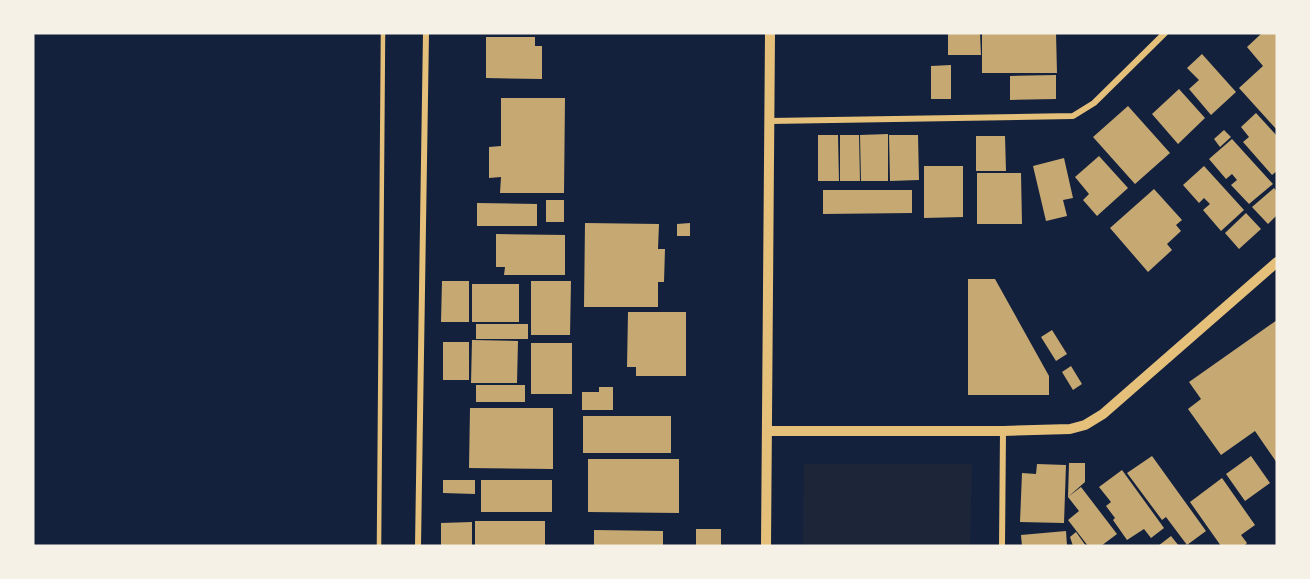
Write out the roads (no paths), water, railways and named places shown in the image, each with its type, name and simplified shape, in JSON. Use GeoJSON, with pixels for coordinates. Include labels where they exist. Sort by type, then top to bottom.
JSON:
{"type":"FeatureCollection","features":[{"type":"Feature","properties":{"kind":"street"},"geometry":{"type":"LineString","coordinates":[[418,546],[426,33]]}},
{"type":"Feature","properties":{"kind":"street"},"geometry":{"type":"LineString","coordinates":[[766,546],[770,33]]}},
{"type":"Feature","properties":{"kind":"street"},"geometry":{"type":"LineString","coordinates":[[770,121],[1072,116],[1094,103],[1165,33]]}},
{"type":"Feature","properties":{"kind":"street"},"geometry":{"type":"LineString","coordinates":[[768,431],[1003,431],[1070,429],[1085,425],[1103,414],[1277,262]]}},
{"type":"Feature","properties":{"kind":"street"},"geometry":{"type":"LineString","coordinates":[[1002,546],[1003,431]]}},
{"type":"Feature","properties":{"kind":"lane"},"geometry":{"type":"LineString","coordinates":[[379,546],[383,33]]}}]}
